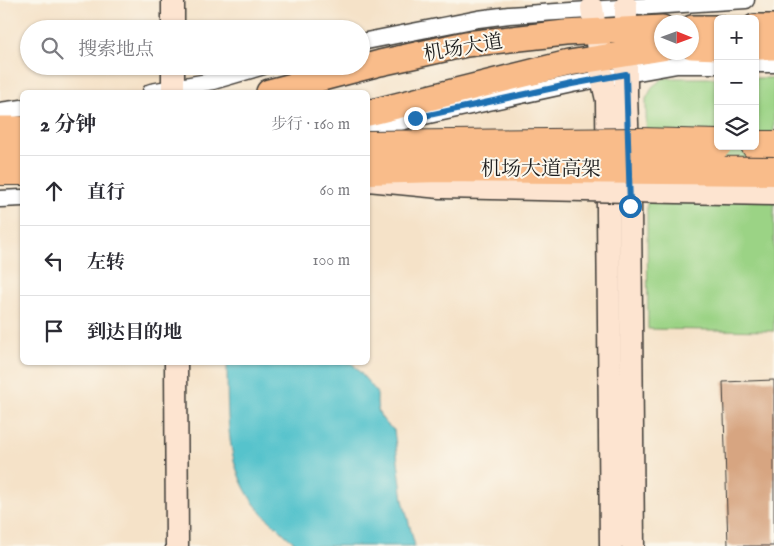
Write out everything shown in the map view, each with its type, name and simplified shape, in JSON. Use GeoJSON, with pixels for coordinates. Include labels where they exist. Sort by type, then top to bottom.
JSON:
{"type":"FeatureCollection","features":[{"type":"Feature","properties":{"kind":"highway"},"geometry":{"type":"LineString","coordinates":[[370,145],[640,142],[714,144]]}},
{"type":"Feature","properties":{"kind":"highway"},"geometry":{"type":"LineString","coordinates":[[759,145],[774,145]]}},
{"type":"Feature","properties":{"kind":"highway"},"geometry":{"type":"LineString","coordinates":[[0,146],[20,146]]}},
{"type":"Feature","properties":{"kind":"highway","name":"机场大道高架"},"geometry":{"type":"LineString","coordinates":[[370,170],[440,168],[774,171]]}},
{"type":"Feature","properties":{"kind":"highway"},"geometry":{"type":"LineString","coordinates":[[0,171],[20,171]]}},
{"type":"Feature","properties":{"kind":"main road","name":"机场大道"},"geometry":{"type":"LineString","coordinates":[[370,66],[466,44],[565,33],[594,20],[626,41],[654,46]]}},
{"type":"Feature","properties":{"kind":"main road"},"geometry":{"type":"LineString","coordinates":[[759,27],[774,27]]}},
{"type":"Feature","properties":{"kind":"main road"},"geometry":{"type":"LineString","coordinates":[[699,28],[714,28]]}},
{"type":"Feature","properties":{"kind":"main road","name":"机场大道"},"geometry":{"type":"LineString","coordinates":[[370,113],[569,63],[600,68],[626,41],[654,31]]}},
{"type":"Feature","properties":{"kind":"main road"},"geometry":{"type":"LineString","coordinates":[[699,46],[714,46]]}},
{"type":"Feature","properties":{"kind":"main road"},"geometry":{"type":"LineString","coordinates":[[759,47],[774,47]]}},
{"type":"Feature","properties":{"kind":"main road","name":"机场大道"},"geometry":{"type":"LineString","coordinates":[[277,90],[334,75]]}},
{"type":"Feature","properties":{"kind":"main road"},"geometry":{"type":"LineString","coordinates":[[0,129],[20,129]]}},
{"type":"Feature","properties":{"kind":"main road"},"geometry":{"type":"LineString","coordinates":[[0,184],[20,180]]}},
{"type":"Feature","properties":{"kind":"street"},"geometry":{"type":"LineString","coordinates":[[172,0],[172,20]]}},
{"type":"Feature","properties":{"kind":"street"},"geometry":{"type":"LineString","coordinates":[[626,41],[746,0]]}},
{"type":"Feature","properties":{"kind":"street"},"geometry":{"type":"LineString","coordinates":[[370,40],[478,19],[509,15],[594,20],[608,110],[611,546]]}},
{"type":"Feature","properties":{"kind":"street"},"geometry":{"type":"LineString","coordinates":[[626,41],[677,66],[714,65]]}},
{"type":"Feature","properties":{"kind":"street"},"geometry":{"type":"LineString","coordinates":[[626,41],[630,206],[633,546]]}},
{"type":"Feature","properties":{"kind":"street"},"geometry":{"type":"LineString","coordinates":[[759,64],[774,64]]}},
{"type":"Feature","properties":{"kind":"street"},"geometry":{"type":"LineString","coordinates":[[370,131],[600,68]]}},
{"type":"Feature","properties":{"kind":"street"},"geometry":{"type":"LineString","coordinates":[[166,90],[170,75]]}},
{"type":"Feature","properties":{"kind":"street"},"geometry":{"type":"LineString","coordinates":[[171,90],[233,75]]}},
{"type":"Feature","properties":{"kind":"street"},"geometry":{"type":"LineString","coordinates":[[0,110],[20,108]]}},
{"type":"Feature","properties":{"kind":"street"},"geometry":{"type":"LineString","coordinates":[[370,180],[440,187],[774,194]]}},
{"type":"Feature","properties":{"kind":"street"},"geometry":{"type":"LineString","coordinates":[[0,199],[20,198]]}},
{"type":"Feature","properties":{"kind":"street"},"geometry":{"type":"LineString","coordinates":[[176,365],[177,546]]}},
{"type":"Feature","properties":{"kind":"green space"},"geometry":{"type":"Polygon","coordinates":[[[664,78],[714,78],[714,150],[759,150],[759,78],[774,78],[774,331],[648,329],[646,99],[653,86],[664,78]]]}},
{"type":"Feature","properties":{"kind":"water"},"geometry":{"type":"Polygon","coordinates":[[[227,365],[354,365],[375,390],[380,414],[384,421],[394,430],[403,500],[415,546],[301,546],[288,538],[259,510],[247,492],[232,452],[227,365]]]}},
{"type":"Feature","properties":{"kind":"building"},"geometry":{"type":"Polygon","coordinates":[[[774,380],[774,546],[728,546],[723,382],[774,380]]]}},
{"type":"Feature","properties":{"kind":"route"},"geometry":{"type":"LineString","coordinates":[[415,118],[626,74],[630,206]]}}]}
